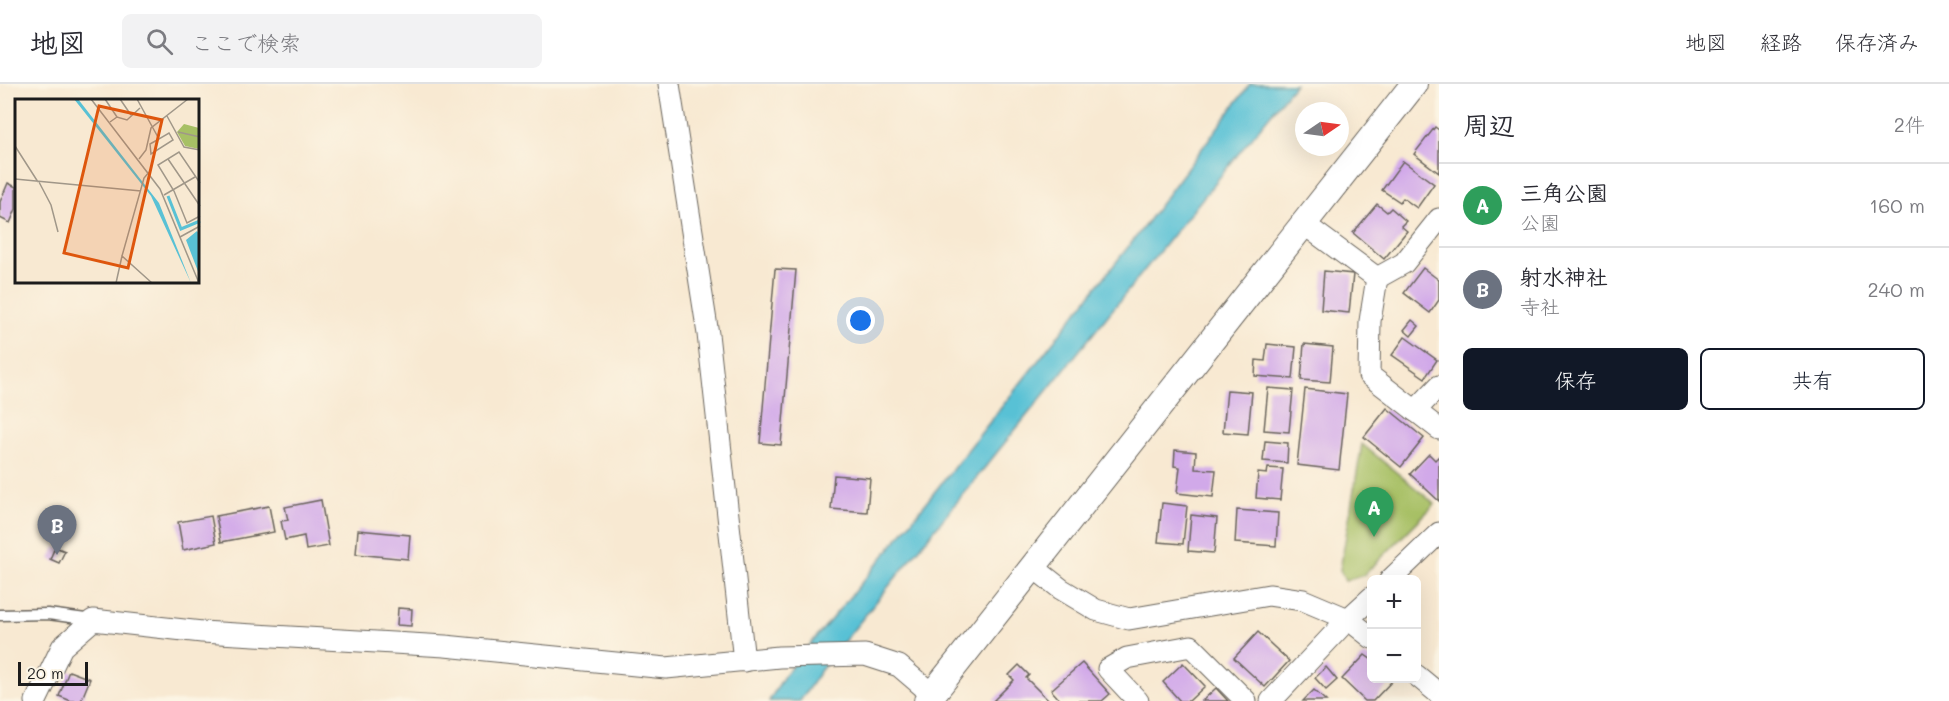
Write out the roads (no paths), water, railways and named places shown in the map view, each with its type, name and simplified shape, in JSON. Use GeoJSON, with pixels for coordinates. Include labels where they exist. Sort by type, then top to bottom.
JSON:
{"type":"FeatureCollection","features":[{"type":"Feature","properties":{"kind":"street"},"geometry":{"type":"LineString","coordinates":[[669,84],[708,334],[744,661]]}},
{"type":"Feature","properties":{"kind":"street"},"geometry":{"type":"LineString","coordinates":[[36,701],[62,647],[93,620],[202,632],[445,646],[666,668],[779,657],[865,655],[899,666],[930,698],[1414,84]]}},
{"type":"Feature","properties":{"kind":"street"},"geometry":{"type":"LineString","coordinates":[[1377,278],[1404,263],[1439,219]]}},
{"type":"Feature","properties":{"kind":"street"},"geometry":{"type":"LineString","coordinates":[[1304,224],[1377,278]]}},
{"type":"Feature","properties":{"kind":"street"},"geometry":{"type":"LineString","coordinates":[[1377,278],[1370,321],[1369,375],[1439,429]]}},
{"type":"Feature","properties":{"kind":"street"},"geometry":{"type":"LineString","coordinates":[[1415,411],[1439,386]]}},
{"type":"Feature","properties":{"kind":"street"},"geometry":{"type":"LineString","coordinates":[[1394,575],[1439,533]]}},
{"type":"Feature","properties":{"kind":"street"},"geometry":{"type":"LineString","coordinates":[[1033,567],[1096,610],[1129,619],[1269,595],[1303,600],[1348,619],[1367,635]]}},
{"type":"Feature","properties":{"kind":"street"},"geometry":{"type":"LineString","coordinates":[[1271,701],[1367,601]]}},
{"type":"Feature","properties":{"kind":"street"},"geometry":{"type":"LineString","coordinates":[[1138,701],[1108,669],[1127,658],[1191,646],[1246,701]]}},
{"type":"Feature","properties":{"kind":"street"},"geometry":{"type":"LineString","coordinates":[[1421,679],[1439,694]]}},
{"type":"Feature","properties":{"kind":"lane"},"geometry":{"type":"LineString","coordinates":[[0,615],[48,614],[93,620]]}},
{"type":"Feature","properties":{"kind":"water"},"geometry":{"type":"Polygon","coordinates":[[[1250,84],[1295,84],[821,670],[800,701],[769,701],[784,676],[887,552],[1136,237],[1250,84]]]}},
{"type":"Feature","properties":{"kind":"place","name":"三角公園"},"geometry":{"type":"Point","coordinates":[1374,537]}},
{"type":"Feature","properties":{"kind":"place","name":"射水神社"},"geometry":{"type":"Point","coordinates":[57,555]}}]}
